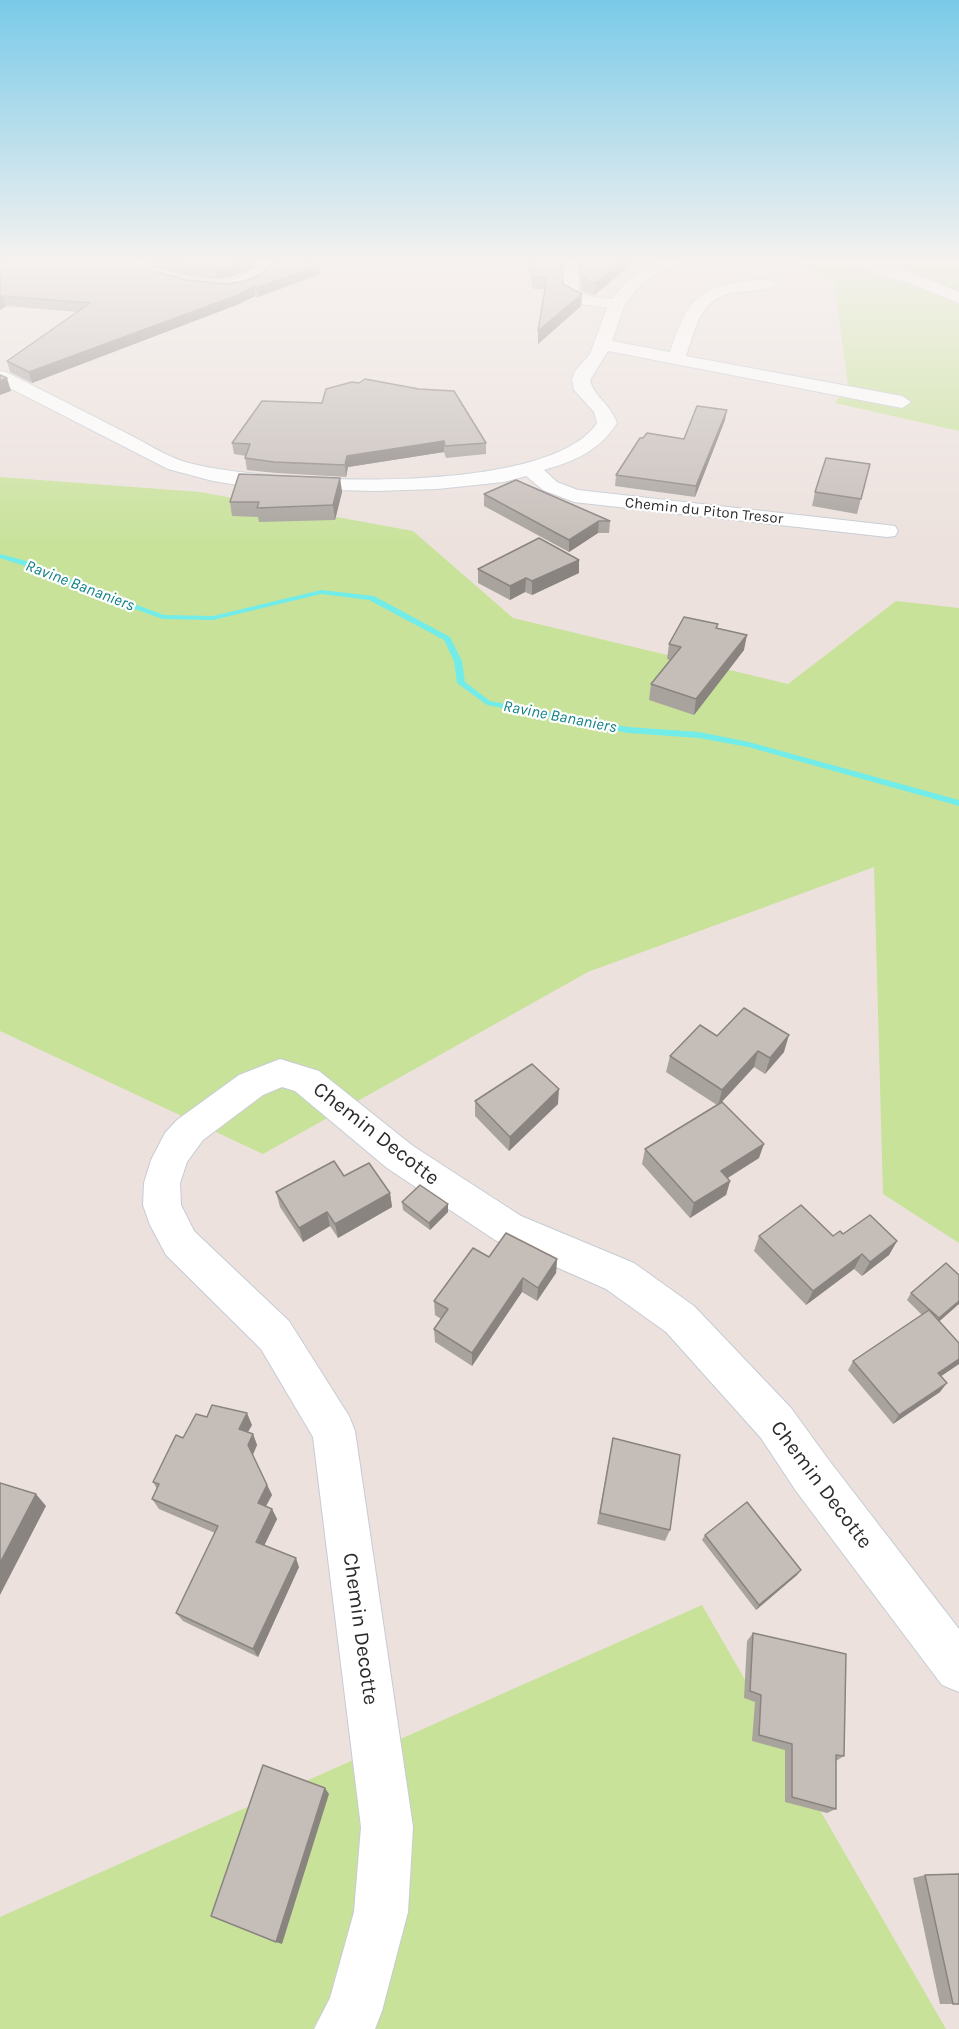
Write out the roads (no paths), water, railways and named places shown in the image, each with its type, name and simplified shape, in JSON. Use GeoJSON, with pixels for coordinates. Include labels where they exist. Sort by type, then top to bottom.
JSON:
{"type":"FeatureCollection","features":[{"type":"Feature","properties":{"kind":"street"},"geometry":{"type":"LineString","coordinates":[[0,376],[175,465],[213,475],[256,482],[375,486],[437,483],[504,476],[563,458],[598,437],[607,423],[603,410],[583,390],[581,380],[584,371],[596,355]]}},
{"type":"Feature","properties":{"kind":"street"},"geometry":{"type":"LineString","coordinates":[[654,355],[902,402]]}},
{"type":"Feature","properties":{"kind":"street"},"geometry":{"type":"LineString","coordinates":[[676,359],[678,355]]}},
{"type":"Feature","properties":{"kind":"street","name":"Chemin du Piton Tresor"},"geometry":{"type":"LineString","coordinates":[[529,468],[550,486],[574,496],[887,531]]}},
{"type":"Feature","properties":{"kind":"street","name":"Chemin Decotte"},"geometry":{"type":"LineString","coordinates":[[342,2029],[354,2011],[381,1912],[387,1827],[334,1431],[275,1335],[180,1243],[169,1225],[162,1205],[162,1183],[169,1160],[178,1144],[190,1130],[251,1085],[280,1073],[307,1081],[400,1157],[508,1228],[620,1276],[680,1319],[776,1423],[812,1475],[959,1668]]}},
{"type":"Feature","properties":{"kind":"waterway","name":"Ravine Bananiers"},"geometry":{"type":"LineString","coordinates":[[0,556],[31,565],[75,585],[163,617],[213,618],[321,592],[371,598],[447,639],[458,661],[461,683],[487,703],[628,730],[699,735],[749,745],[959,803]]}}]}
